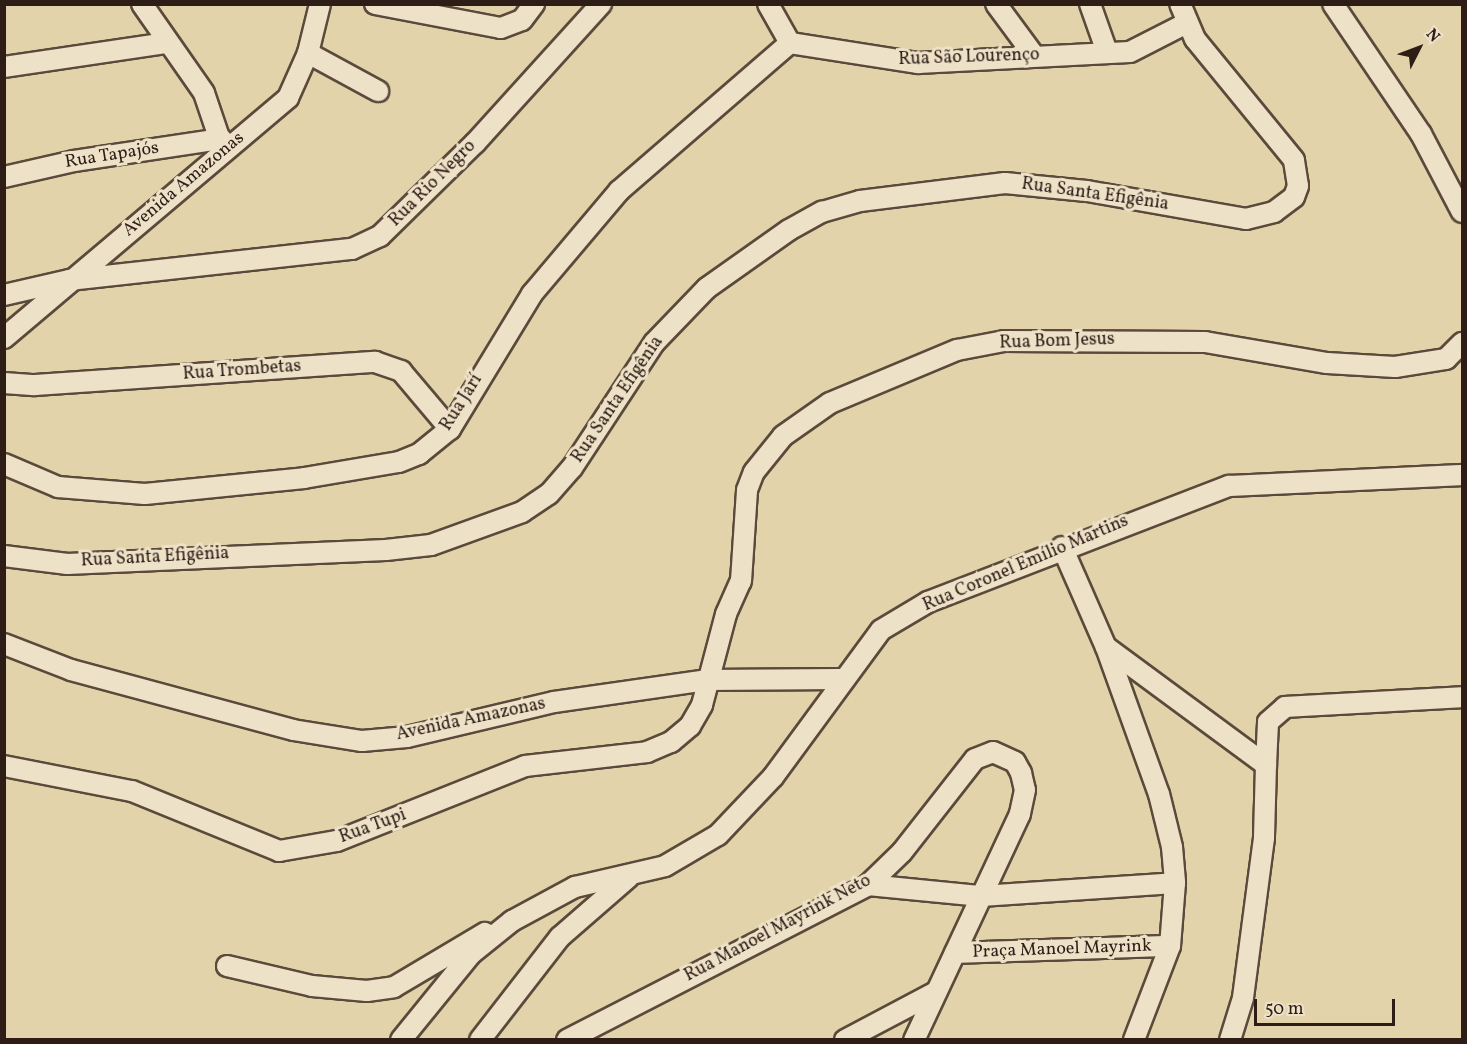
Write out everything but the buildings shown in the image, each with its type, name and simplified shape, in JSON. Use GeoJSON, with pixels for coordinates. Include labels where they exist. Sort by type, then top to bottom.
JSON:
{"type":"FeatureCollection","features":[{"type":"Feature","properties":{"kind":"street"},"geometry":{"type":"LineString","coordinates":[[142,4],[204,93],[222,146]]}},
{"type":"Feature","properties":{"kind":"street","name":"Avenida Amazonas"},"geometry":{"type":"LineString","coordinates":[[4,338],[222,146],[288,98],[308,53],[320,4]]}},
{"type":"Feature","properties":{"kind":"street"},"geometry":{"type":"LineString","coordinates":[[375,4],[501,28],[522,20],[534,4]]}},
{"type":"Feature","properties":{"kind":"street","name":"Rua Rio Negro"},"geometry":{"type":"LineString","coordinates":[[4,295],[69,280],[352,249],[380,236],[475,143],[601,4]]}},
{"type":"Feature","properties":{"kind":"street"},"geometry":{"type":"LineString","coordinates":[[768,4],[790,43]]}},
{"type":"Feature","properties":{"kind":"street"},"geometry":{"type":"LineString","coordinates":[[996,4],[1033,54]]}},
{"type":"Feature","properties":{"kind":"street"},"geometry":{"type":"LineString","coordinates":[[1090,4],[1107,52]]}},
{"type":"Feature","properties":{"kind":"street","name":"Rua Santa Efigênia"},"geometry":{"type":"LineString","coordinates":[[4,556],[67,564],[386,550],[431,545],[522,512],[549,494],[572,468],[654,343],[707,288],[789,230],[822,212],[860,201],[1005,183],[1087,191],[1246,219],[1274,212],[1293,197],[1298,186],[1294,160],[1187,23],[1180,4]]}},
{"type":"Feature","properties":{"kind":"street"},"geometry":{"type":"LineString","coordinates":[[1333,4],[1420,134],[1462,212]]}},
{"type":"Feature","properties":{"kind":"street","name":"Rua São Lourenço"},"geometry":{"type":"LineString","coordinates":[[790,43],[918,63],[1033,54],[1130,52],[1187,23]]}},
{"type":"Feature","properties":{"kind":"street"},"geometry":{"type":"LineString","coordinates":[[4,67],[167,43]]}},
{"type":"Feature","properties":{"kind":"street","name":"Rua Jarí"},"geometry":{"type":"LineString","coordinates":[[4,464],[58,487],[145,494],[304,478],[399,462],[419,454],[450,429],[532,294],[568,248],[619,191],[790,43]]}},
{"type":"Feature","properties":{"kind":"street"},"geometry":{"type":"LineString","coordinates":[[308,53],[378,91]]}},
{"type":"Feature","properties":{"kind":"street","name":"Rua Tapajós"},"geometry":{"type":"LineString","coordinates":[[4,177],[74,160],[222,146]]}},
{"type":"Feature","properties":{"kind":"street","name":"Rua Bom Jesus"},"geometry":{"type":"LineString","coordinates":[[706,680],[741,581],[747,490],[754,472],[806,418],[853,392],[957,350],[1004,341],[1205,342],[1327,363],[1395,367],[1446,359],[1462,343]]}},
{"type":"Feature","properties":{"kind":"street","name":"Rua Trombetas"},"geometry":{"type":"LineString","coordinates":[[4,383],[35,385],[375,362],[400,371],[450,429]]}},
{"type":"Feature","properties":{"kind":"street","name":"Rua Coronel Emílio Martins"},"geometry":{"type":"LineString","coordinates":[[401,1040],[471,954],[512,921],[574,888],[636,871],[665,866],[718,835],[772,777],[841,679],[881,630],[928,602],[1062,547],[1229,486],[1461,473]]}},
{"type":"Feature","properties":{"kind":"street"},"geometry":{"type":"LineString","coordinates":[[1062,547],[1106,647],[1159,794],[1175,883],[1170,946],[1134,1040]]}},
{"type":"Feature","properties":{"kind":"street","name":"Avenida Amazonas"},"geometry":{"type":"LineString","coordinates":[[4,644],[71,670],[293,730],[362,741],[407,737],[554,702],[706,680],[841,679]]}},
{"type":"Feature","properties":{"kind":"street"},"geometry":{"type":"LineString","coordinates":[[1106,647],[1266,765]]}},
{"type":"Feature","properties":{"kind":"street","name":"Rua Tupi"},"geometry":{"type":"LineString","coordinates":[[4,766],[132,791],[256,845],[279,851],[305,849],[412,813],[525,766],[647,752],[671,742],[690,726],[702,705],[706,680]]}},
{"type":"Feature","properties":{"kind":"street"},"geometry":{"type":"LineString","coordinates":[[1230,1040],[1245,987],[1264,838],[1268,722],[1286,707],[1462,697]]}},
{"type":"Feature","properties":{"kind":"street","name":"Rua Manoel Mayrink Neto"},"geometry":{"type":"LineString","coordinates":[[567,1040],[868,885],[902,852],[975,759],[993,752],[1015,762],[1025,790],[1020,814],[914,1040]]}},
{"type":"Feature","properties":{"kind":"street"},"geometry":{"type":"LineString","coordinates":[[480,1040],[560,936],[636,871]]}},
{"type":"Feature","properties":{"kind":"street"},"geometry":{"type":"LineString","coordinates":[[868,885],[981,896],[1175,883]]}},
{"type":"Feature","properties":{"kind":"street"},"geometry":{"type":"LineString","coordinates":[[227,966],[312,986],[367,991],[394,987],[465,941],[512,921]]}},
{"type":"Feature","properties":{"kind":"street","name":"Praça Manoel Mayrink"},"geometry":{"type":"LineString","coordinates":[[955,953],[1170,946]]}},
{"type":"Feature","properties":{"kind":"street"},"geometry":{"type":"LineString","coordinates":[[845,1040],[936,992]]}}]}
